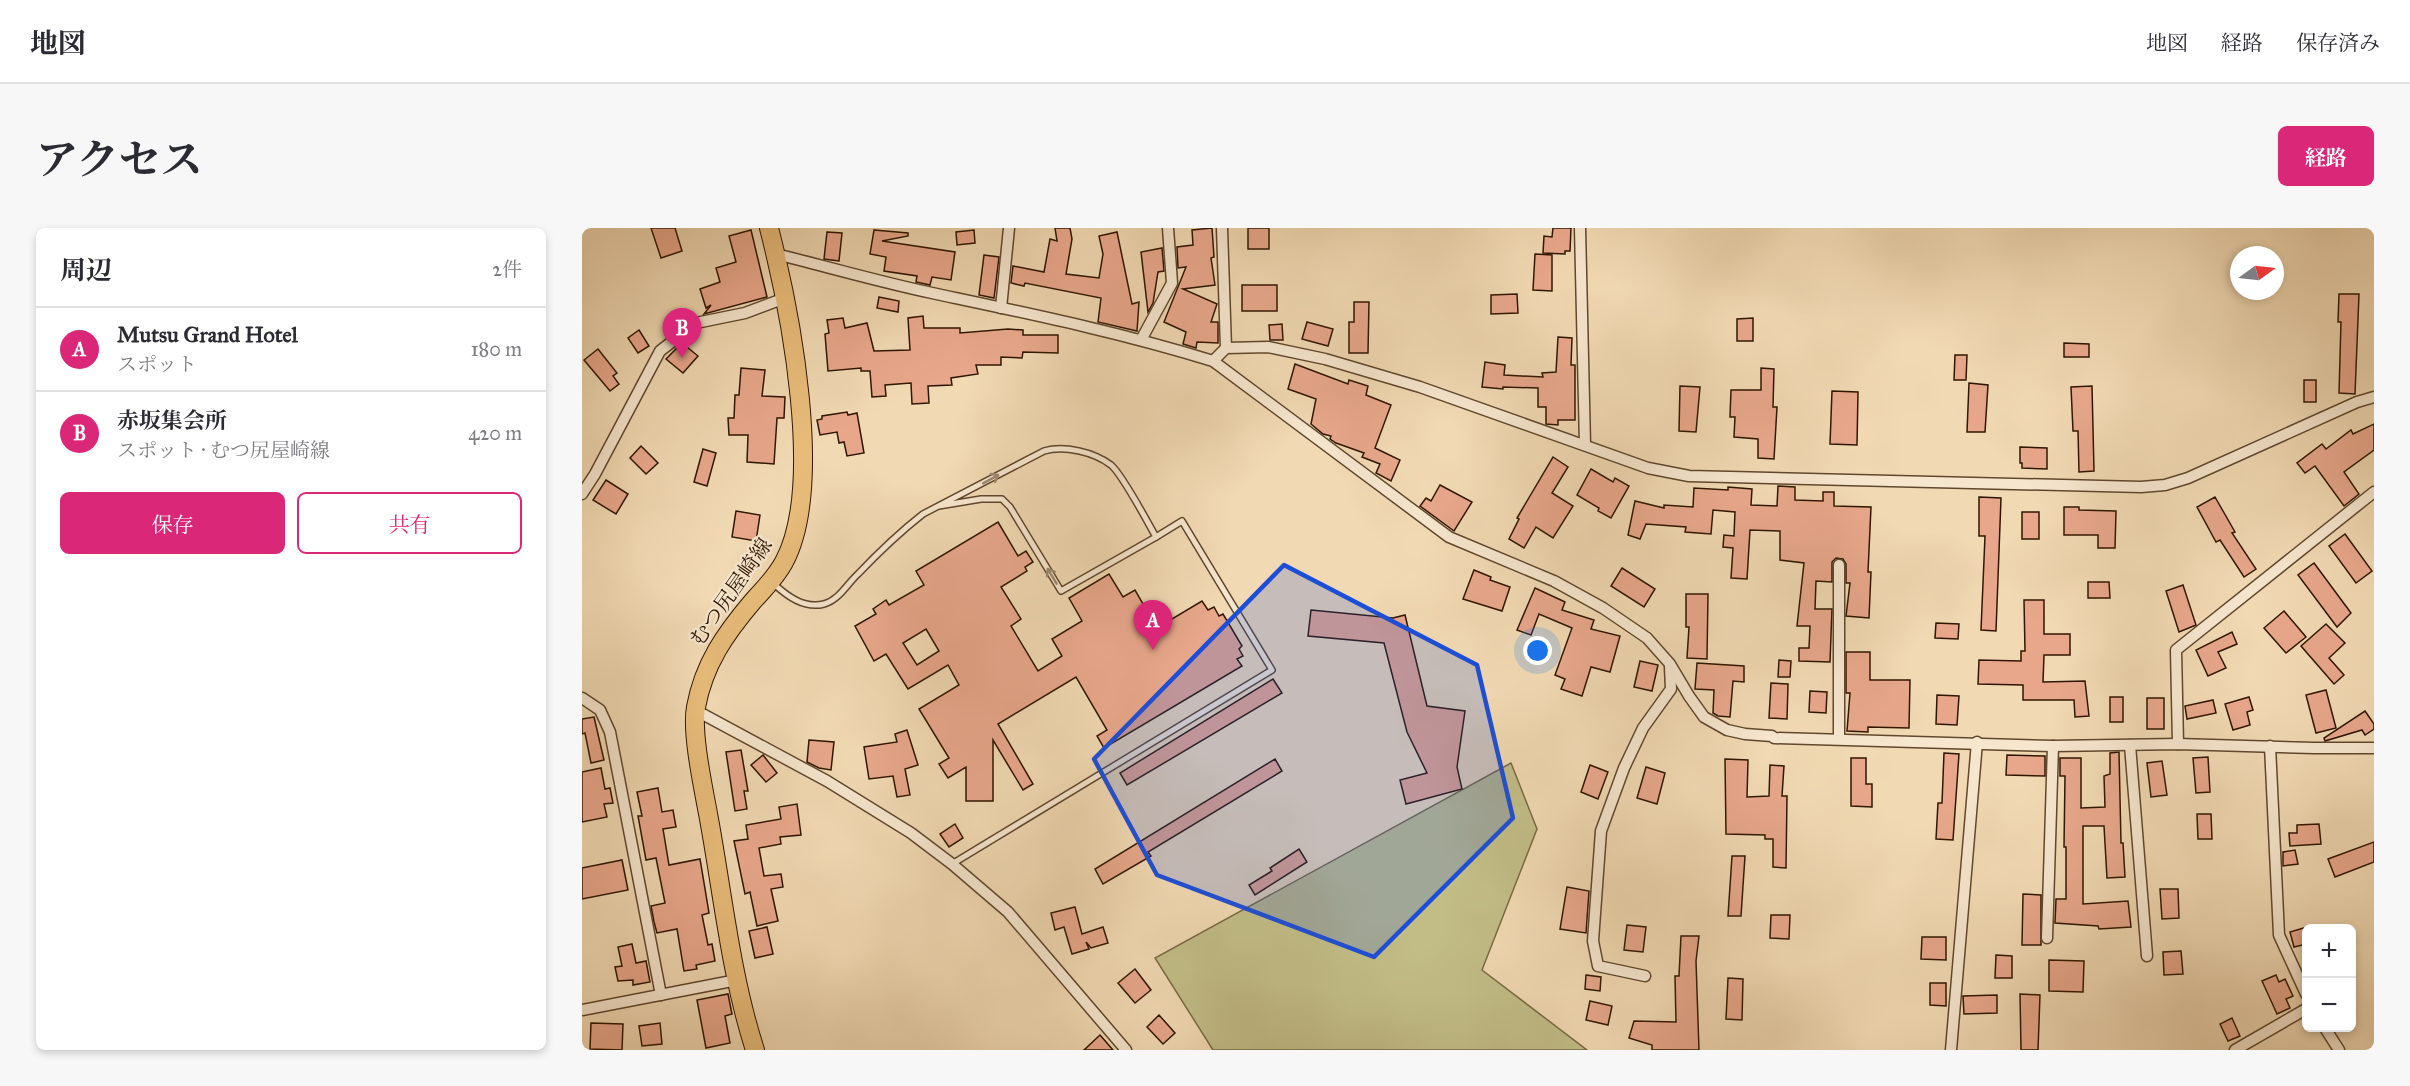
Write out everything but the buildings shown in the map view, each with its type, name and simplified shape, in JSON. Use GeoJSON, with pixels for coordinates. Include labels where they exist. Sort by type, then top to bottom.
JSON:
{"type":"FeatureCollection","features":[{"type":"Feature","properties":{"kind":"main road","name":"むつ尻屋崎線"},"geometry":{"type":"LineString","coordinates":[[755,1050],[737,980],[704,790],[695,710],[710,660],[727,631],[784,563],[794,538],[801,508],[803,476],[799,395],[785,298],[769,228]]}},
{"type":"Feature","properties":{"kind":"street"},"geometry":{"type":"LineString","coordinates":[[1001,308],[1009,228]]}},
{"type":"Feature","properties":{"kind":"street"},"geometry":{"type":"LineString","coordinates":[[1141,340],[1172,283],[1168,228]]}},
{"type":"Feature","properties":{"kind":"street"},"geometry":{"type":"LineString","coordinates":[[1222,228],[1226,348]]}},
{"type":"Feature","properties":{"kind":"street"},"geometry":{"type":"LineString","coordinates":[[1580,228],[1585,445]]}},
{"type":"Feature","properties":{"kind":"street"},"geometry":{"type":"LineString","coordinates":[[776,254],[929,292],[1141,340],[1212,361],[1449,537],[1554,581],[1603,608],[1647,638],[1670,664],[1704,717],[1727,730],[1774,738],[1977,742],[2053,746],[2178,744],[2374,748]]}},
{"type":"Feature","properties":{"kind":"street"},"geometry":{"type":"LineString","coordinates":[[582,494],[595,474],[660,351],[696,323],[745,313],[785,298]]}},
{"type":"Feature","properties":{"kind":"street"},"geometry":{"type":"LineString","coordinates":[[1212,361],[1226,348],[1268,347],[1296,351],[1420,387],[1648,468],[1689,476],[2141,487],[2188,478],[2357,402],[2374,397]]}},
{"type":"Feature","properties":{"kind":"street"},"geometry":{"type":"LineString","coordinates":[[2178,744],[2176,650],[2374,492]]}},
{"type":"Feature","properties":{"kind":"street"},"geometry":{"type":"LineString","coordinates":[[1839,565],[1839,739]]}},
{"type":"Feature","properties":{"kind":"street"},"geometry":{"type":"LineString","coordinates":[[1645,976],[1598,966],[1593,941],[1596,886],[1602,831],[1624,768],[1643,728],[1671,689],[1670,664]]}},
{"type":"Feature","properties":{"kind":"street"},"geometry":{"type":"LineString","coordinates":[[582,698],[600,710],[610,732],[661,994]]}},
{"type":"Feature","properties":{"kind":"street"},"geometry":{"type":"LineString","coordinates":[[695,710],[826,781],[911,833],[952,864],[1008,912],[1126,1050]]}},
{"type":"Feature","properties":{"kind":"street"},"geometry":{"type":"LineString","coordinates":[[1951,1050],[1977,742]]}},
{"type":"Feature","properties":{"kind":"street"},"geometry":{"type":"LineString","coordinates":[[2130,745],[2147,956]]}},
{"type":"Feature","properties":{"kind":"street"},"geometry":{"type":"LineString","coordinates":[[2047,938],[2053,746]]}},
{"type":"Feature","properties":{"kind":"street"},"geometry":{"type":"LineString","coordinates":[[2270,746],[2279,935],[2302,983]]}},
{"type":"Feature","properties":{"kind":"street"},"geometry":{"type":"LineString","coordinates":[[582,1010],[737,980]]}},
{"type":"Feature","properties":{"kind":"street"},"geometry":{"type":"LineString","coordinates":[[2235,1050],[2302,1012]]}},
{"type":"Feature","properties":{"kind":"street"},"geometry":{"type":"LineString","coordinates":[[2328,1032],[2339,1050]]}},
{"type":"Feature","properties":{"kind":"lane"},"geometry":{"type":"LineString","coordinates":[[771,581],[796,601],[811,605],[823,604],[838,597],[906,527],[939,506],[1044,451],[1055,448],[1066,447],[1112,466],[1156,537]]}},
{"type":"Feature","properties":{"kind":"lane"},"geometry":{"type":"LineString","coordinates":[[939,506],[981,499],[1002,500],[1010,507],[1061,591],[1182,521],[1272,670],[952,864]]}},
{"type":"Feature","properties":{"kind":"highlighted area"},"geometry":{"type":"Polygon","coordinates":[[[1284,565],[1477,665],[1513,818],[1374,957],[1157,875],[1094,759],[1284,565]]]}},
{"type":"Feature","properties":{"kind":"shaded area"},"geometry":{"type":"Polygon","coordinates":[[[1511,763],[1537,829],[1482,970],[1587,1050],[1213,1050],[1155,958],[1511,763]]]}},
{"type":"Feature","properties":{"kind":"place","name":"赤坂集会所"},"geometry":{"type":"Point","coordinates":[682,358]}},
{"type":"Feature","properties":{"kind":"place","name":"Mutsu Grand Hotel"},"geometry":{"type":"Point","coordinates":[1153,650]}}]}
